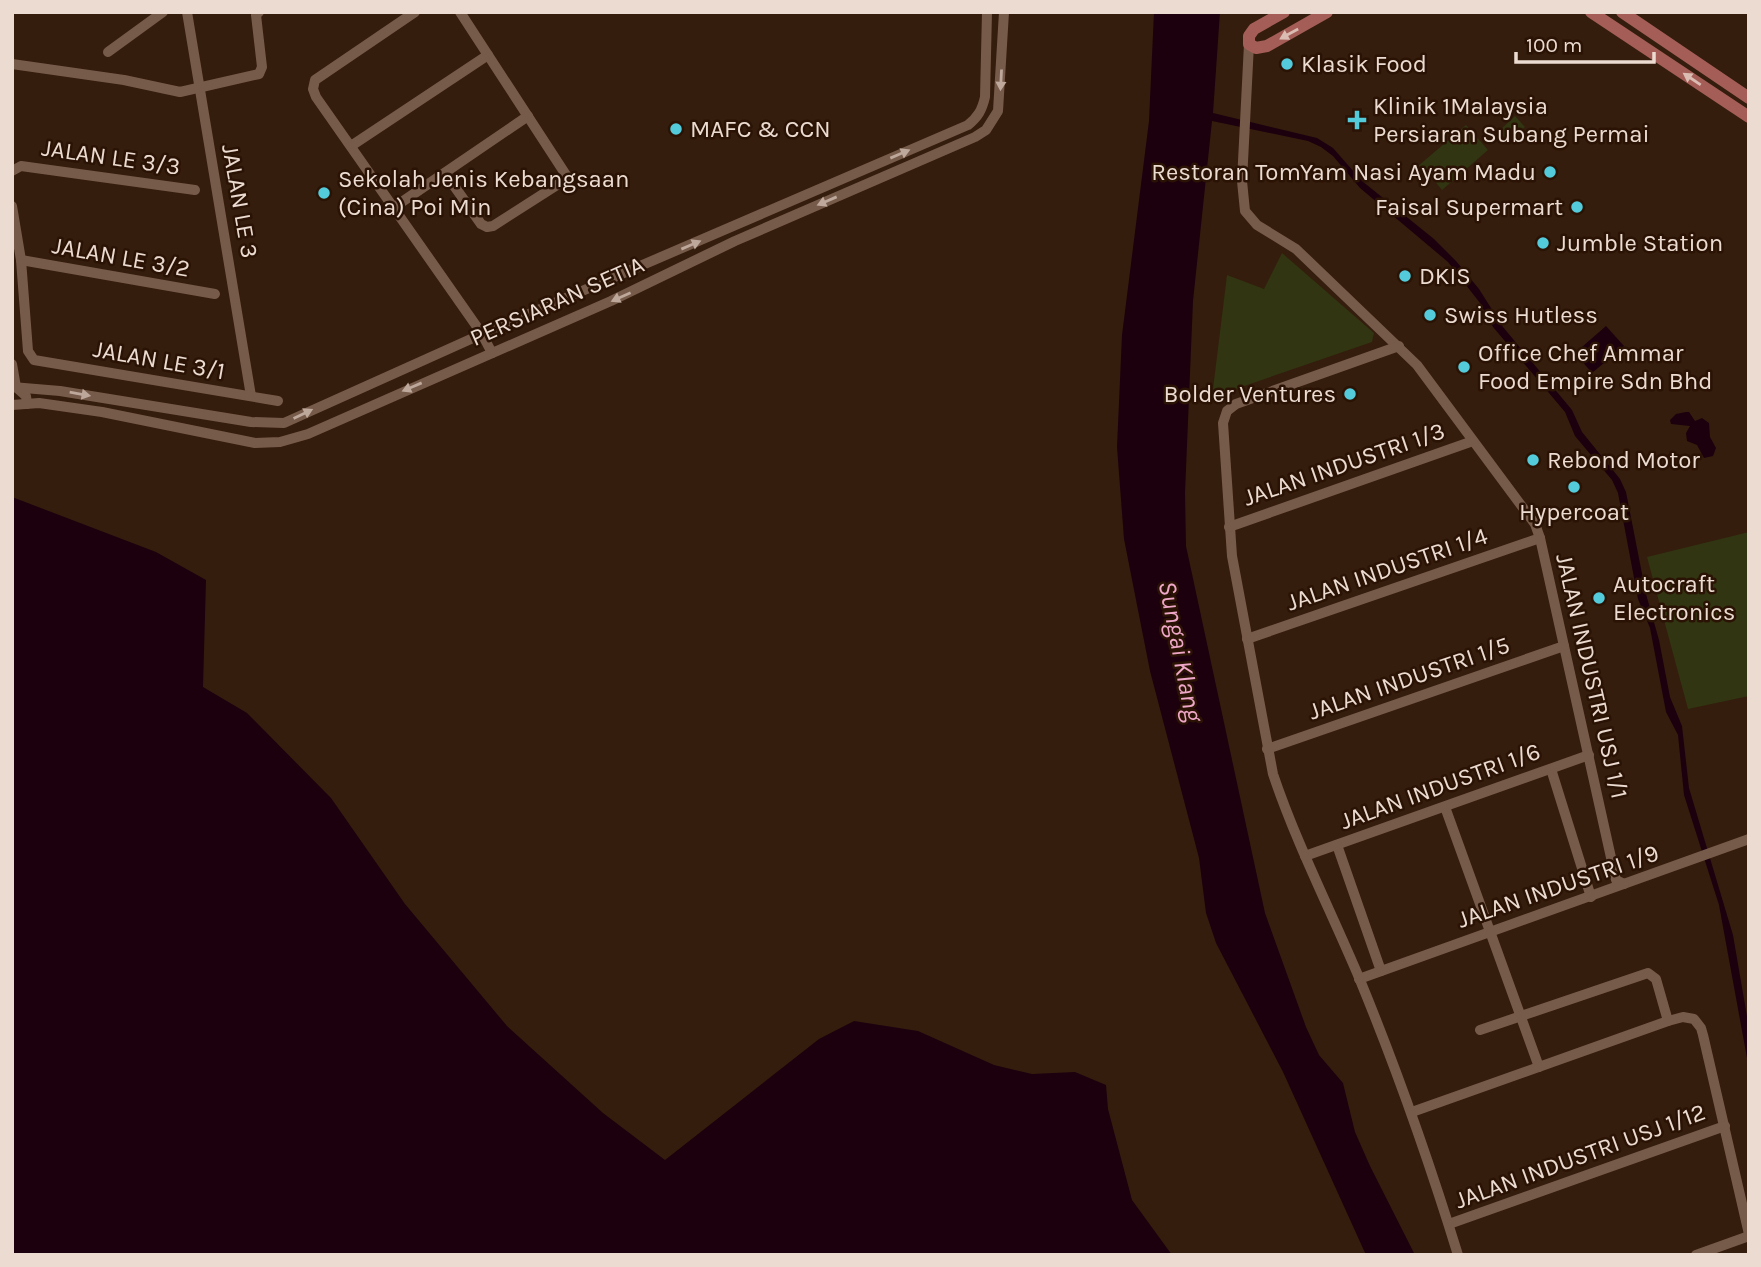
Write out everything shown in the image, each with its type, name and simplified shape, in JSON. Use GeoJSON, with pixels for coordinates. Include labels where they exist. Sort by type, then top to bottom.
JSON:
{"type":"FeatureCollection","features":[{"type":"Feature","properties":{"kind":"main road"},"geometry":{"type":"LineString","coordinates":[[1284,12],[1254,29],[1249,36],[1249,44],[1256,48],[1267,46],[1327,12]]}},
{"type":"Feature","properties":{"kind":"main road"},"geometry":{"type":"LineString","coordinates":[[1591,12],[1749,117]]}},
{"type":"Feature","properties":{"kind":"main road"},"geometry":{"type":"LineString","coordinates":[[1622,12],[1749,98]]}},
{"type":"Feature","properties":{"kind":"street"},"geometry":{"type":"LineString","coordinates":[[108,52],[163,12]]}},
{"type":"Feature","properties":{"kind":"street","name":"JALAN LE 3"},"geometry":{"type":"LineString","coordinates":[[187,12],[251,397]]}},
{"type":"Feature","properties":{"kind":"street"},"geometry":{"type":"LineString","coordinates":[[12,64],[124,80],[170,91],[200,89],[259,74],[262,67],[256,15],[259,12]]}},
{"type":"Feature","properties":{"kind":"street"},"geometry":{"type":"LineString","coordinates":[[415,12],[315,80],[313,89],[482,334],[492,354]]}},
{"type":"Feature","properties":{"kind":"street"},"geometry":{"type":"LineString","coordinates":[[445,173],[481,224],[487,227],[493,226],[567,180],[567,176],[460,12]]}},
{"type":"Feature","properties":{"kind":"street"},"geometry":{"type":"LineString","coordinates":[[987,12],[985,97],[979,114],[990,125],[998,111],[1000,100],[1004,12]]}},
{"type":"Feature","properties":{"kind":"street","name":"JALAN INDUSTRI USJ 1/1"},"geometry":{"type":"LineString","coordinates":[[1249,44],[1244,113],[1243,204],[1250,219],[1296,249],[1417,365],[1535,524],[1616,880],[1624,884]]}},
{"type":"Feature","properties":{"kind":"street"},"geometry":{"type":"LineString","coordinates":[[351,146],[488,55]]}},
{"type":"Feature","properties":{"kind":"street","name":"PERSIARAN SETIA"},"geometry":{"type":"LineString","coordinates":[[14,387],[60,391],[251,422],[284,423],[482,334],[968,125],[979,114]]}},
{"type":"Feature","properties":{"kind":"street"},"geometry":{"type":"LineString","coordinates":[[393,208],[528,116]]}},
{"type":"Feature","properties":{"kind":"street","name":"PERSIARAN SETIA"},"geometry":{"type":"LineString","coordinates":[[12,405],[39,403],[113,414],[255,443],[280,442],[308,434],[648,284],[735,241],[975,137],[990,125]]}},
{"type":"Feature","properties":{"kind":"street","name":"JALAN LE 3/3"},"geometry":{"type":"LineString","coordinates":[[17,168],[195,190]]}},
{"type":"Feature","properties":{"kind":"street"},"geometry":{"type":"LineString","coordinates":[[13,211],[20,260]]}},
{"type":"Feature","properties":{"kind":"street","name":"JALAN LE 3/1"},"geometry":{"type":"LineString","coordinates":[[20,260],[28,351],[34,360],[278,401]]}},
{"type":"Feature","properties":{"kind":"street","name":"JALAN LE 3/2"},"geometry":{"type":"LineString","coordinates":[[20,260],[215,294]]}},
{"type":"Feature","properties":{"kind":"street"},"geometry":{"type":"LineString","coordinates":[[1399,346],[1236,404],[1227,411],[1223,423],[1229,527],[1231,556],[1267,749],[1283,806],[1359,979],[1412,1112],[1458,1255]]}},
{"type":"Feature","properties":{"kind":"street"},"geometry":{"type":"LineString","coordinates":[[12,364],[14,387],[26,396],[27,404]]}},
{"type":"Feature","properties":{"kind":"street","name":"JALAN INDUSTRI 1/3"},"geometry":{"type":"LineString","coordinates":[[1229,527],[1473,441]]}},
{"type":"Feature","properties":{"kind":"street","name":"JALAN INDUSTRI 1/4"},"geometry":{"type":"LineString","coordinates":[[1247,639],[1540,538]]}},
{"type":"Feature","properties":{"kind":"street","name":"JALAN INDUSTRI 1/5"},"geometry":{"type":"LineString","coordinates":[[1267,749],[1564,646]]}},
{"type":"Feature","properties":{"kind":"street","name":"JALAN INDUSTRI 1/6"},"geometry":{"type":"LineString","coordinates":[[1305,856],[1589,755]]}},
{"type":"Feature","properties":{"kind":"street"},"geometry":{"type":"LineString","coordinates":[[1551,769],[1591,897]]}},
{"type":"Feature","properties":{"kind":"street"},"geometry":{"type":"LineString","coordinates":[[1445,807],[1539,1067]]}},
{"type":"Feature","properties":{"kind":"street","name":"JALAN INDUSTRI 1/9"},"geometry":{"type":"LineString","coordinates":[[1359,979],[1749,839]]}},
{"type":"Feature","properties":{"kind":"street"},"geometry":{"type":"LineString","coordinates":[[1337,845],[1381,971]]}},
{"type":"Feature","properties":{"kind":"street"},"geometry":{"type":"LineString","coordinates":[[1480,1030],[1648,973],[1656,979],[1668,1021]]}},
{"type":"Feature","properties":{"kind":"street"},"geometry":{"type":"LineString","coordinates":[[1412,1112],[1668,1021],[1688,1018],[1698,1023],[1702,1028],[1749,1235],[1696,1255]]}},
{"type":"Feature","properties":{"kind":"street","name":"JALAN INDUSTRI USJ 1/12"},"geometry":{"type":"LineString","coordinates":[[1449,1224],[1725,1126]]}},
{"type":"Feature","properties":{"kind":"green space"},"geometry":{"type":"Polygon","coordinates":[[[1515,116],[1525,127],[1508,142],[1499,131],[1515,116]]]}},
{"type":"Feature","properties":{"kind":"green space"},"geometry":{"type":"Polygon","coordinates":[[[1466,125],[1488,150],[1442,190],[1428,173],[1418,181],[1410,173],[1466,125]]]}},
{"type":"Feature","properties":{"kind":"green space"},"geometry":{"type":"Polygon","coordinates":[[[1282,253],[1374,333],[1372,342],[1212,397],[1227,275],[1264,289],[1282,253]]]}},
{"type":"Feature","properties":{"kind":"green space"},"geometry":{"type":"Polygon","coordinates":[[[1749,532],[1749,696],[1688,709],[1647,557],[1749,532]]]}},
{"type":"Feature","properties":{"kind":"water","name":"Sungai Klang"},"geometry":{"type":"Polygon","coordinates":[[[1154,12],[1220,12],[1213,113],[1317,138],[1333,148],[1362,181],[1434,239],[1456,261],[1479,289],[1503,327],[1572,410],[1582,432],[1620,479],[1626,492],[1670,697],[1682,726],[1689,788],[1733,935],[1749,1028],[1749,1069],[1719,905],[1684,795],[1678,735],[1666,712],[1650,628],[1638,599],[1618,493],[1612,480],[1575,436],[1565,412],[1493,327],[1480,303],[1448,262],[1360,188],[1333,156],[1308,141],[1212,121],[1193,301],[1185,493],[1186,546],[1265,913],[1306,1027],[1319,1055],[1343,1083],[1355,1132],[1415,1255],[1366,1255],[1283,1072],[1216,943],[1206,913],[1199,858],[1150,671],[1124,539],[1117,447],[1122,335],[1149,121],[1154,12]]]}},
{"type":"Feature","properties":{"kind":"water"},"geometry":{"type":"Polygon","coordinates":[[[1606,326],[1624,346],[1592,373],[1575,353],[1606,326]]]}},
{"type":"Feature","properties":{"kind":"water"},"geometry":{"type":"Polygon","coordinates":[[[1689,412],[1695,421],[1702,418],[1709,423],[1710,437],[1716,448],[1713,456],[1704,458],[1697,445],[1687,441],[1686,433],[1690,426],[1671,424],[1670,420],[1676,414],[1689,412]]]}},
{"type":"Feature","properties":{"kind":"water"},"geometry":{"type":"Polygon","coordinates":[[[12,497],[156,552],[206,580],[203,687],[247,713],[331,798],[405,904],[507,1026],[603,1113],[665,1160],[819,1039],[854,1021],[918,1031],[994,1065],[1032,1074],[1075,1072],[1106,1085],[1108,1109],[1132,1200],[1172,1255],[12,1255],[12,497]]]}},
{"type":"Feature","properties":{"kind":"place","name":"Klasik Food"},"geometry":{"type":"Point","coordinates":[1287,64]}},
{"type":"Feature","properties":{"kind":"place","name":"Klinik 1Malaysia Persiaran Subang Permai"},"geometry":{"type":"Point","coordinates":[1357,120]}},
{"type":"Feature","properties":{"kind":"place","name":"MAFC & CCN"},"geometry":{"type":"Point","coordinates":[676,129]}},
{"type":"Feature","properties":{"kind":"place","name":"Restoran TomYam Nasi Ayam Madu"},"geometry":{"type":"Point","coordinates":[1550,172]}},
{"type":"Feature","properties":{"kind":"place","name":"Sekolah Jenis Kebangsaan (Cina) Poi Min"},"geometry":{"type":"Point","coordinates":[324,193]}},
{"type":"Feature","properties":{"kind":"place","name":"Faisal Supermart"},"geometry":{"type":"Point","coordinates":[1577,207]}},
{"type":"Feature","properties":{"kind":"place","name":"Jumble Station"},"geometry":{"type":"Point","coordinates":[1543,243]}},
{"type":"Feature","properties":{"kind":"place","name":"DKIS"},"geometry":{"type":"Point","coordinates":[1405,276]}},
{"type":"Feature","properties":{"kind":"place","name":"Swiss Hutless"},"geometry":{"type":"Point","coordinates":[1430,315]}},
{"type":"Feature","properties":{"kind":"place","name":"Office Chef Ammar Food Empire Sdn Bhd"},"geometry":{"type":"Point","coordinates":[1464,367]}},
{"type":"Feature","properties":{"kind":"place","name":"Bolder Ventures"},"geometry":{"type":"Point","coordinates":[1350,394]}},
{"type":"Feature","properties":{"kind":"place","name":"Rebond Motor"},"geometry":{"type":"Point","coordinates":[1533,460]}},
{"type":"Feature","properties":{"kind":"place","name":"Hypercoat"},"geometry":{"type":"Point","coordinates":[1574,487]}},
{"type":"Feature","properties":{"kind":"place","name":"Autocraft Electronics"},"geometry":{"type":"Point","coordinates":[1599,598]}}]}
